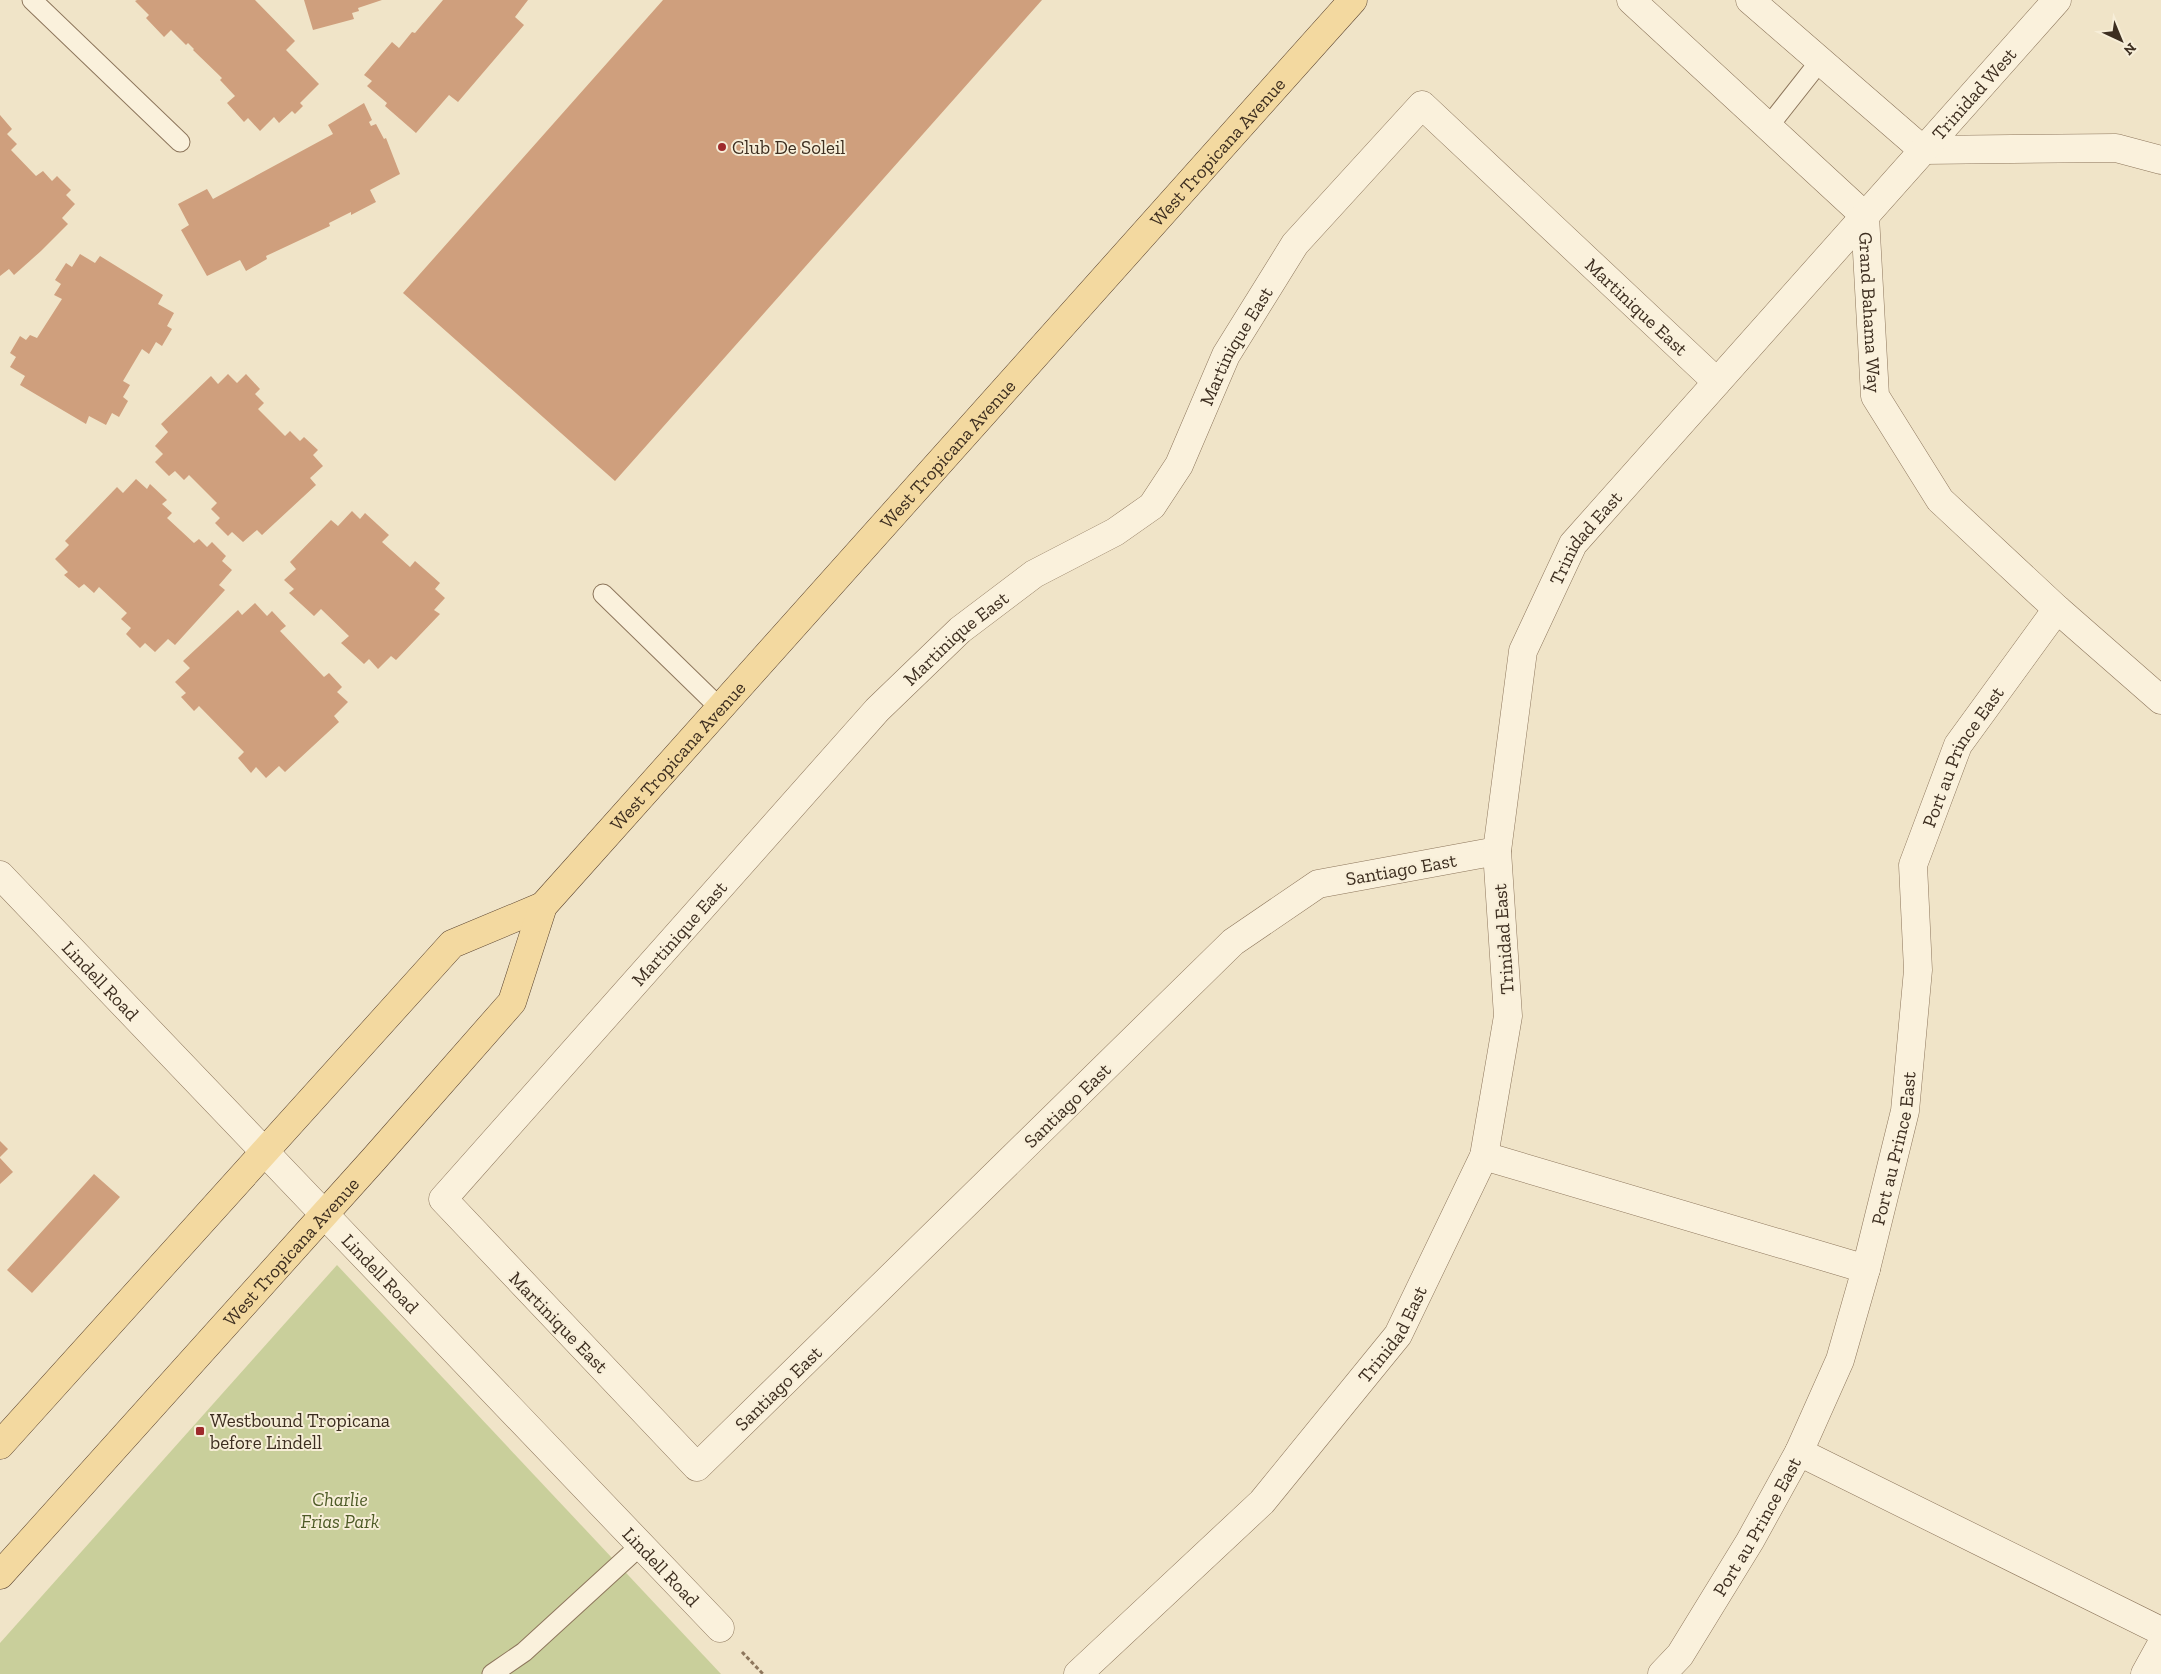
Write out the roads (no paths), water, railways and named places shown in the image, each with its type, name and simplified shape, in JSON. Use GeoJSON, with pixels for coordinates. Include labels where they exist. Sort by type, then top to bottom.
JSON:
{"type":"FeatureCollection","features":[{"type":"Feature","properties":{"kind":"main road","name":"West Tropicana Avenue"},"geometry":{"type":"LineString","coordinates":[[0,1575],[374,1160],[512,1002],[543,906],[1352,0]]}},
{"type":"Feature","properties":{"kind":"main road","name":"West Tropicana Avenue"},"geometry":{"type":"LineString","coordinates":[[0,1445],[452,944],[543,906]]}},
{"type":"Feature","properties":{"kind":"street","name":"Grand Bahama Way"},"geometry":{"type":"LineString","coordinates":[[1631,0],[1865,216],[1875,396],[1940,500],[2057,609],[2161,700]]}},
{"type":"Feature","properties":{"kind":"street"},"geometry":{"type":"LineString","coordinates":[[1750,0],[1923,150],[2116,148],[2161,160]]}},
{"type":"Feature","properties":{"kind":"street","name":"Trinidad West"},"geometry":{"type":"LineString","coordinates":[[1890,187],[2057,0]]}},
{"type":"Feature","properties":{"kind":"street","name":"Martinique East"},"geometry":{"type":"LineString","coordinates":[[697,1467],[443,1199],[884,704],[960,630],[1034,574],[1115,532],[1152,506],[1179,465],[1226,354],[1295,244],[1422,105],[1717,382]]}},
{"type":"Feature","properties":{"kind":"street","name":"Trinidad East"},"geometry":{"type":"LineString","coordinates":[[1078,1674],[1262,1502],[1398,1335],[1484,1156],[1508,1016],[1497,851],[1523,651],[1573,544],[1890,187]]}},
{"type":"Feature","properties":{"kind":"street","name":"Port au Prince East"},"geometry":{"type":"LineString","coordinates":[[1662,1674],[1685,1647],[1750,1541],[1799,1452],[1840,1360],[1866,1269],[1905,1111],[1918,970],[1913,865],[1958,745],[2057,609]]}},
{"type":"Feature","properties":{"kind":"street","name":"Santiago East"},"geometry":{"type":"LineString","coordinates":[[697,1467],[1233,942],[1318,884],[1497,851]]}},
{"type":"Feature","properties":{"kind":"street","name":"Lindell Road"},"geometry":{"type":"LineString","coordinates":[[0,876],[720,1628]]}},
{"type":"Feature","properties":{"kind":"street"},"geometry":{"type":"LineString","coordinates":[[1484,1156],[1866,1269]]}},
{"type":"Feature","properties":{"kind":"street"},"geometry":{"type":"LineString","coordinates":[[1799,1452],[2161,1631]]}},
{"type":"Feature","properties":{"kind":"street"},"geometry":{"type":"LineString","coordinates":[[2146,1674],[2161,1646]]}},
{"type":"Feature","properties":{"kind":"lane"},"geometry":{"type":"LineString","coordinates":[[32,0],[180,142]]}},
{"type":"Feature","properties":{"kind":"lane"},"geometry":{"type":"LineString","coordinates":[[1768,126],[1820,61]]}},
{"type":"Feature","properties":{"kind":"lane"},"geometry":{"type":"LineString","coordinates":[[603,594],[720,708]]}},
{"type":"Feature","properties":{"kind":"lane"},"geometry":{"type":"LineString","coordinates":[[492,1674],[524,1652],[640,1545]]}},
{"type":"Feature","properties":{"kind":"place","name":"Club De Soleil"},"geometry":{"type":"Point","coordinates":[722,147]}},
{"type":"Feature","properties":{"kind":"place","name":"Westbound Tropicana before Lindell"},"geometry":{"type":"Point","coordinates":[200,1431]}},
{"type":"Feature","properties":{"kind":"park label","name":"Charlie Frias Park"},"geometry":{"type":"Point","coordinates":[340,1510]}}]}
